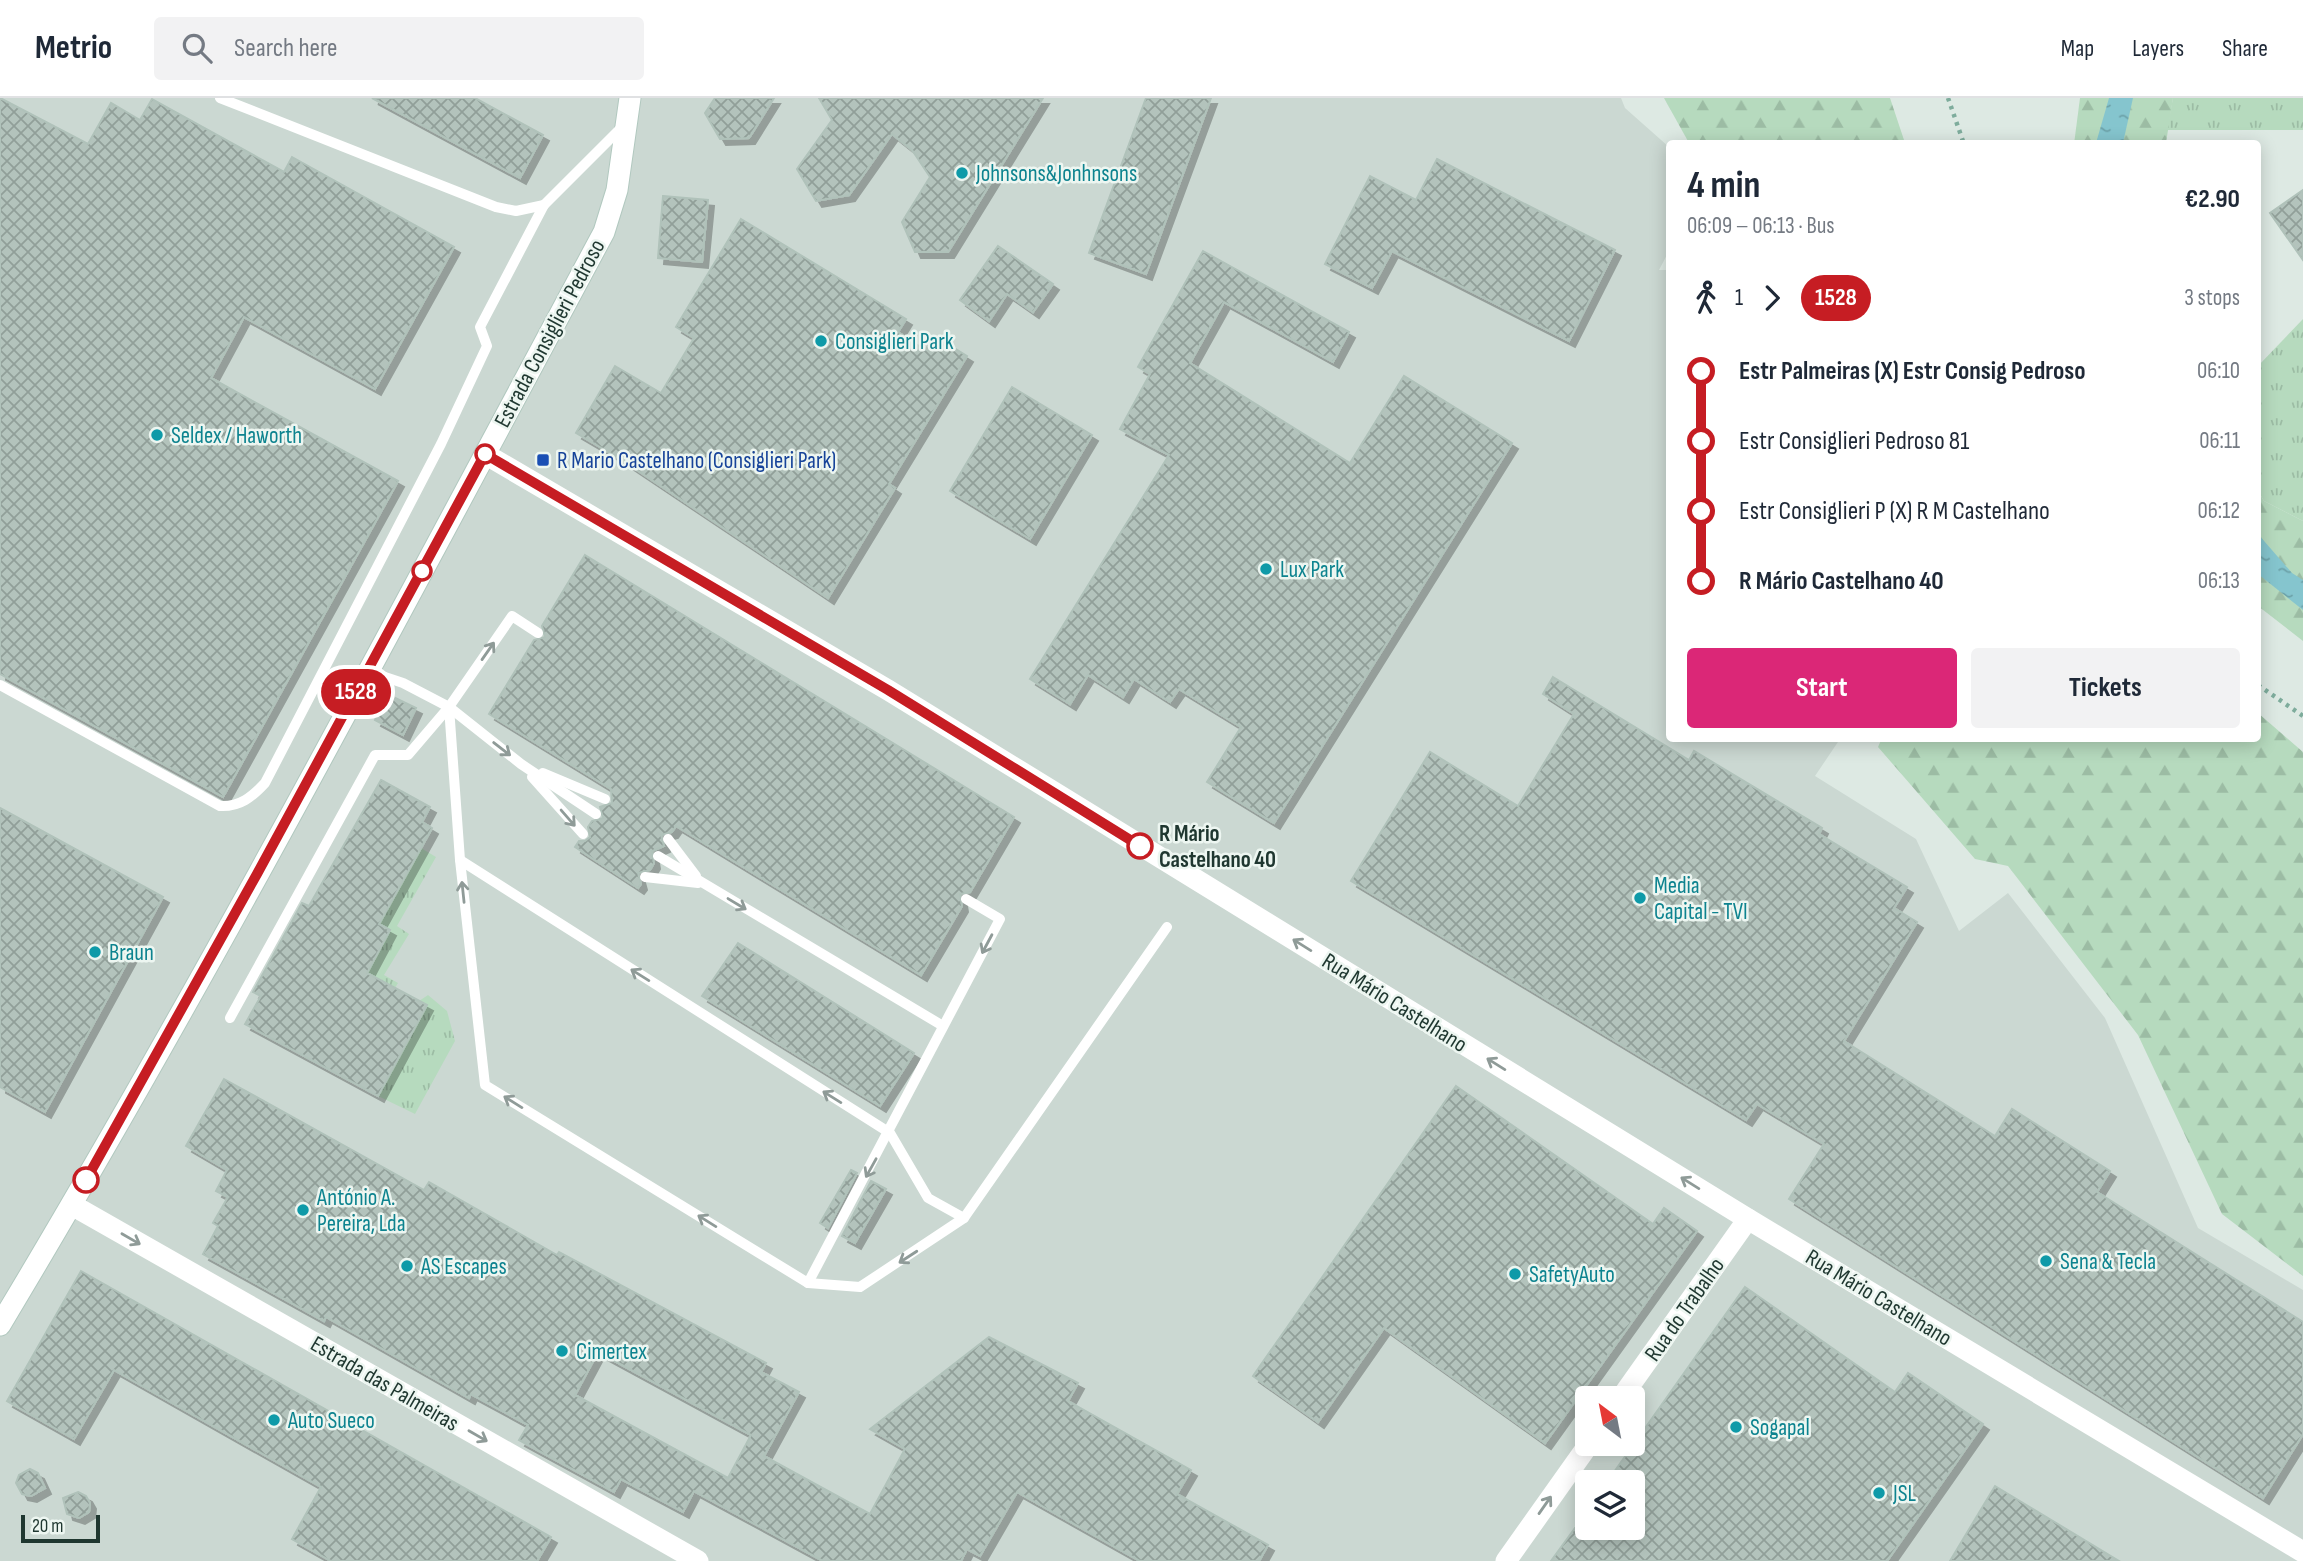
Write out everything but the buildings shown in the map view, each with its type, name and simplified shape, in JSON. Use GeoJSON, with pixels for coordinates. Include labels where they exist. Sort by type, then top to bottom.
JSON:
{"type":"FeatureCollection","features":[{"type":"Feature","properties":{"kind":"street","name":"Estrada Consiglieri Pedroso"},"geometry":{"type":"LineString","coordinates":[[0,1325],[72,1205],[368,671],[604,232],[617,190],[630,98]]}},
{"type":"Feature","properties":{"kind":"street","name":"Rua Mário Castelhano"},"geometry":{"type":"LineString","coordinates":[[485,454],[888,690],[1748,1219],[2303,1552]]}},
{"type":"Feature","properties":{"kind":"street","name":"Estrada das Palmeiras"},"geometry":{"type":"LineString","coordinates":[[72,1205],[698,1561]]}},
{"type":"Feature","properties":{"kind":"street","name":"Rua do Trabalho"},"geometry":{"type":"LineString","coordinates":[[1630,1386],[1748,1219]]}},
{"type":"Feature","properties":{"kind":"street"},"geometry":{"type":"LineString","coordinates":[[1506,1561],[1580,1456]]}},
{"type":"Feature","properties":{"kind":"lane"},"geometry":{"type":"LineString","coordinates":[[220,98],[496,207],[516,211],[544,205]]}},
{"type":"Feature","properties":{"kind":"lane"},"geometry":{"type":"LineString","coordinates":[[0,685],[220,806],[234,807],[252,797],[265,783],[441,443],[488,346],[480,327],[544,205],[626,124]]}},
{"type":"Feature","properties":{"kind":"lane"},"geometry":{"type":"LineString","coordinates":[[230,1018],[375,755],[408,755],[449,707],[512,616],[538,633]]}},
{"type":"Feature","properties":{"kind":"lane"},"geometry":{"type":"LineString","coordinates":[[368,671],[403,683],[449,707],[521,764],[596,814]]}},
{"type":"Feature","properties":{"kind":"lane"},"geometry":{"type":"LineString","coordinates":[[449,707],[460,860],[485,1085],[808,1283],[860,1287],[964,1218],[1167,928]]}},
{"type":"Feature","properties":{"kind":"lane"},"geometry":{"type":"LineString","coordinates":[[521,764],[605,799]]}},
{"type":"Feature","properties":{"kind":"lane"},"geometry":{"type":"LineString","coordinates":[[521,764],[583,834]]}},
{"type":"Feature","properties":{"kind":"lane"},"geometry":{"type":"LineString","coordinates":[[668,839],[701,883]]}},
{"type":"Feature","properties":{"kind":"lane"},"geometry":{"type":"LineString","coordinates":[[658,856],[943,1026]]}},
{"type":"Feature","properties":{"kind":"lane"},"geometry":{"type":"LineString","coordinates":[[460,860],[890,1133],[928,1198],[964,1218]]}},
{"type":"Feature","properties":{"kind":"lane"},"geometry":{"type":"LineString","coordinates":[[645,877],[701,883]]}},
{"type":"Feature","properties":{"kind":"lane"},"geometry":{"type":"LineString","coordinates":[[808,1283],[890,1133],[1000,919],[966,899]]}},
{"type":"Feature","properties":{"kind":"path"},"geometry":{"type":"LineString","coordinates":[[1948,98],[1963,140]]}},
{"type":"Feature","properties":{"kind":"path"},"geometry":{"type":"LineString","coordinates":[[2261,687],[2303,716]]}},
{"type":"Feature","properties":{"kind":"shaded area"},"geometry":{"type":"Polygon","coordinates":[[[0,98],[1621,98],[1625,108],[1666,144],[1666,257],[1659,270],[1666,270],[1666,742],[1838,742],[1815,776],[1916,839],[1959,931],[2008,893],[2105,1018],[2198,1228],[2303,1290],[2303,1561],[0,1561],[0,98]]]}},
{"type":"Feature","properties":{"kind":"green space"},"geometry":{"type":"Polygon","coordinates":[[[1664,98],[1890,98],[1904,140],[1687,140],[1664,98]]]}},
{"type":"Feature","properties":{"kind":"green space"},"geometry":{"type":"Polygon","coordinates":[[[2080,98],[2173,98],[2166,140],[2075,140],[2080,98]]]}},
{"type":"Feature","properties":{"kind":"green space"},"geometry":{"type":"Polygon","coordinates":[[[2173,98],[2303,98],[2303,130],[2167,130],[2173,98]]]}},
{"type":"Feature","properties":{"kind":"green space"},"geometry":{"type":"Polygon","coordinates":[[[2303,319],[2303,521],[2264,501],[2261,496],[2261,363],[2303,319]]]}},
{"type":"Feature","properties":{"kind":"green space"},"geometry":{"type":"Polygon","coordinates":[[[2261,496],[2264,501],[2303,521],[2303,641],[2261,608],[2261,496]]]}},
{"type":"Feature","properties":{"kind":"green space"},"geometry":{"type":"Polygon","coordinates":[[[2261,716],[2303,752],[2303,1276],[2222,1214],[2138,1035],[2008,866],[1975,859],[1878,747],[1880,742],[2261,742],[2261,716]]]}},
{"type":"Feature","properties":{"kind":"green space"},"geometry":{"type":"Polygon","coordinates":[[[421,848],[436,857],[397,926],[409,934],[384,975],[398,983],[395,988],[367,973],[390,931],[379,924],[421,848]]]}},
{"type":"Feature","properties":{"kind":"green space"},"geometry":{"type":"Polygon","coordinates":[[[428,995],[447,1011],[455,1041],[415,1114],[378,1096],[427,1006],[419,1001],[428,995]]]}},
{"type":"Feature","properties":{"kind":"water"},"geometry":{"type":"Polygon","coordinates":[[[2109,98],[2133,98],[2124,140],[2097,140],[2109,98]]]}},
{"type":"Feature","properties":{"kind":"water"},"geometry":{"type":"Polygon","coordinates":[[[2261,537],[2292,573],[2303,580],[2303,610],[2261,576],[2261,537]]]}},
{"type":"Feature","properties":{"kind":"bus line","name":"1528"},"geometry":{"type":"LineString","coordinates":[[86,1180],[257,874],[485,454],[888,690],[1140,846]]}},
{"type":"Feature","properties":{"kind":"place","name":"Johnsons&Jonhnsons"},"geometry":{"type":"Point","coordinates":[962,173]}},
{"type":"Feature","properties":{"kind":"place","name":"Consiglieri Park"},"geometry":{"type":"Point","coordinates":[821,341]}},
{"type":"Feature","properties":{"kind":"place","name":"Seldex / Haworth"},"geometry":{"type":"Point","coordinates":[157,435]}},
{"type":"Feature","properties":{"kind":"place","name":"R Mario Castelhano (Consiglieri Park)"},"geometry":{"type":"Point","coordinates":[543,460]}},
{"type":"Feature","properties":{"kind":"place","name":"Lux Park"},"geometry":{"type":"Point","coordinates":[1266,569]}},
{"type":"Feature","properties":{"kind":"place","name":"R Mário Castelhano 40"},"geometry":{"type":"Point","coordinates":[1140,846]}},
{"type":"Feature","properties":{"kind":"place","name":"Media Capital - TVI"},"geometry":{"type":"Point","coordinates":[1640,898]}},
{"type":"Feature","properties":{"kind":"place","name":"Braun"},"geometry":{"type":"Point","coordinates":[95,952]}},
{"type":"Feature","properties":{"kind":"place","name":"António A. Pereira, Lda"},"geometry":{"type":"Point","coordinates":[303,1210]}},
{"type":"Feature","properties":{"kind":"place","name":"Sena & Tecla"},"geometry":{"type":"Point","coordinates":[2046,1261]}},
{"type":"Feature","properties":{"kind":"place","name":"AS Escapes"},"geometry":{"type":"Point","coordinates":[407,1266]}},
{"type":"Feature","properties":{"kind":"place","name":"SafetyAuto"},"geometry":{"type":"Point","coordinates":[1515,1274]}},
{"type":"Feature","properties":{"kind":"place","name":"Cimertex"},"geometry":{"type":"Point","coordinates":[562,1351]}},
{"type":"Feature","properties":{"kind":"place","name":"Auto Sueco"},"geometry":{"type":"Point","coordinates":[274,1420]}},
{"type":"Feature","properties":{"kind":"place","name":"Sogapal"},"geometry":{"type":"Point","coordinates":[1736,1427]}},
{"type":"Feature","properties":{"kind":"place","name":"JSL"},"geometry":{"type":"Point","coordinates":[1879,1493]}}]}
